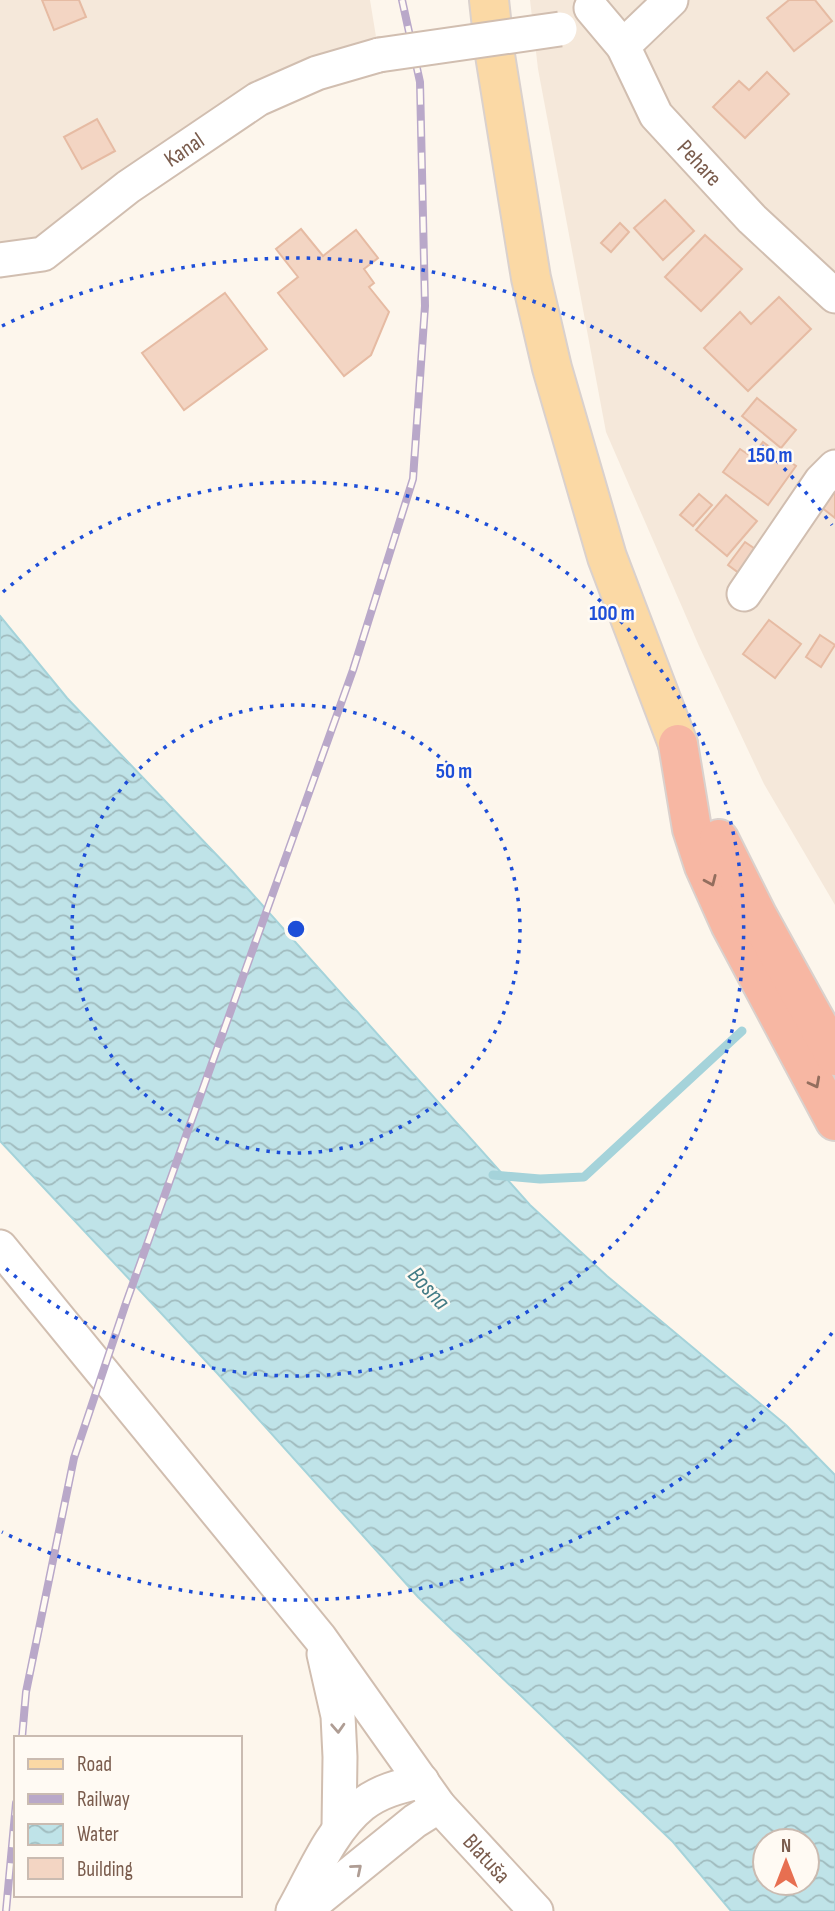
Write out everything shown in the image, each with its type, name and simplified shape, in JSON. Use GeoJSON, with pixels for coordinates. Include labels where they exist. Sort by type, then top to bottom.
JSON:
{"type":"FeatureCollection","features":[{"type":"Feature","properties":{"kind":"highway"},"geometry":{"type":"LineString","coordinates":[[678,744],[715,830],[757,915],[835,1056]]}},
{"type":"Feature","properties":{"kind":"highway"},"geometry":{"type":"LineString","coordinates":[[678,744],[692,829],[704,866],[730,924],[835,1121]]}},
{"type":"Feature","properties":{"kind":"main road"},"geometry":{"type":"LineString","coordinates":[[489,0],[495,55],[531,278],[552,368],[607,558],[678,744]]}},
{"type":"Feature","properties":{"kind":"street"},"geometry":{"type":"LineString","coordinates":[[623,46],[671,0]]}},
{"type":"Feature","properties":{"kind":"street","name":"Pehare"},"geometry":{"type":"LineString","coordinates":[[560,29],[579,20],[593,4],[623,46],[656,115],[752,219],[835,296]]}},
{"type":"Feature","properties":{"kind":"street","name":"Kanal"},"geometry":{"type":"LineString","coordinates":[[0,260],[43,254],[139,180],[258,99],[317,73],[379,55],[560,29]]}},
{"type":"Feature","properties":{"kind":"street"},"geometry":{"type":"LineString","coordinates":[[744,594],[821,481],[835,467]]}},
{"type":"Feature","properties":{"kind":"street","name":"Blatuša"},"geometry":{"type":"LineString","coordinates":[[0,1247],[320,1638],[431,1793],[536,1911]]}},
{"type":"Feature","properties":{"kind":"street"},"geometry":{"type":"LineString","coordinates":[[320,1638],[338,1716],[339,1828]]}},
{"type":"Feature","properties":{"kind":"street"},"geometry":{"type":"LineString","coordinates":[[293,1911],[339,1828],[362,1805],[394,1787],[431,1793],[415,1821],[304,1911]]}},
{"type":"Feature","properties":{"kind":"shaded area"},"geometry":{"type":"Polygon","coordinates":[[[0,0],[370,0],[379,55],[169,158],[0,260],[0,0]]]}},
{"type":"Feature","properties":{"kind":"shaded area"},"geometry":{"type":"Polygon","coordinates":[[[530,0],[835,0],[835,905],[764,784],[699,646],[606,432],[538,69],[530,0]]]}},
{"type":"Feature","properties":{"kind":"water","name":"Bosna"},"geometry":{"type":"Polygon","coordinates":[[[0,616],[67,698],[231,870],[530,1205],[607,1276],[786,1425],[835,1475],[835,1911],[731,1911],[673,1842],[418,1597],[217,1373],[0,1141],[0,616]]]}},
{"type":"Feature","properties":{"kind":"building"},"geometry":{"type":"Polygon","coordinates":[[[42,0],[79,0],[86,17],[54,30],[42,0]]]}},
{"type":"Feature","properties":{"kind":"building"},"geometry":{"type":"Polygon","coordinates":[[[789,0],[815,0],[832,21],[794,51],[767,18],[789,0]]]}},
{"type":"Feature","properties":{"kind":"building"},"geometry":{"type":"Polygon","coordinates":[[[767,72],[789,94],[745,138],[713,107],[739,81],[749,90],[767,72]]]}},
{"type":"Feature","properties":{"kind":"building"},"geometry":{"type":"Polygon","coordinates":[[[97,119],[115,151],[82,169],[64,137],[97,119]]]}},
{"type":"Feature","properties":{"kind":"building"},"geometry":{"type":"Polygon","coordinates":[[[665,200],[694,231],[663,260],[634,228],[665,200]]]}},
{"type":"Feature","properties":{"kind":"building"},"geometry":{"type":"Polygon","coordinates":[[[620,223],[629,232],[611,252],[601,243],[620,223]]]}},
{"type":"Feature","properties":{"kind":"building"},"geometry":{"type":"Polygon","coordinates":[[[301,229],[323,256],[356,230],[378,258],[364,269],[374,283],[369,287],[389,312],[371,355],[344,376],[278,293],[298,277],[276,249],[301,229]]]}},
{"type":"Feature","properties":{"kind":"building"},"geometry":{"type":"Polygon","coordinates":[[[705,235],[742,269],[701,311],[665,277],[705,235]]]}},
{"type":"Feature","properties":{"kind":"building"},"geometry":{"type":"Polygon","coordinates":[[[225,293],[267,349],[184,410],[142,353],[225,293]]]}},
{"type":"Feature","properties":{"kind":"building"},"geometry":{"type":"Polygon","coordinates":[[[779,297],[811,329],[748,391],[704,348],[740,312],[751,324],[779,297]]]}},
{"type":"Feature","properties":{"kind":"building"},"geometry":{"type":"Polygon","coordinates":[[[757,398],[796,430],[781,448],[742,416],[757,398]]]}},
{"type":"Feature","properties":{"kind":"building"},"geometry":{"type":"Polygon","coordinates":[[[763,442],[796,466],[768,505],[723,472],[740,449],[752,457],[763,442]]]}},
{"type":"Feature","properties":{"kind":"building"},"geometry":{"type":"Polygon","coordinates":[[[835,481],[835,518],[816,503],[835,481]]]}},
{"type":"Feature","properties":{"kind":"building"},"geometry":{"type":"Polygon","coordinates":[[[699,494],[712,505],[693,526],[680,515],[699,494]]]}},
{"type":"Feature","properties":{"kind":"building"},"geometry":{"type":"Polygon","coordinates":[[[726,495],[757,521],[727,556],[696,530],[726,495]]]}},
{"type":"Feature","properties":{"kind":"building"},"geometry":{"type":"Polygon","coordinates":[[[745,542],[761,553],[743,576],[728,565],[745,542]]]}},
{"type":"Feature","properties":{"kind":"building"},"geometry":{"type":"Polygon","coordinates":[[[769,620],[801,644],[775,678],[743,654],[769,620]]]}},
{"type":"Feature","properties":{"kind":"building"},"geometry":{"type":"Polygon","coordinates":[[[820,635],[835,645],[821,667],[806,657],[820,635]]]}},
{"type":"Feature","properties":{"kind":"waterway"},"geometry":{"type":"LineString","coordinates":[[493,1175],[540,1179],[584,1177],[742,1031]]}},
{"type":"Feature","properties":{"kind":"railway"},"geometry":{"type":"LineString","coordinates":[[22,1736],[26,1692],[74,1458],[126,1303],[353,670],[413,479],[425,306],[420,82],[402,0]]}},
{"type":"Feature","properties":{"kind":"railway"},"geometry":{"type":"LineString","coordinates":[[6,1911],[14,1825]]}}]}
